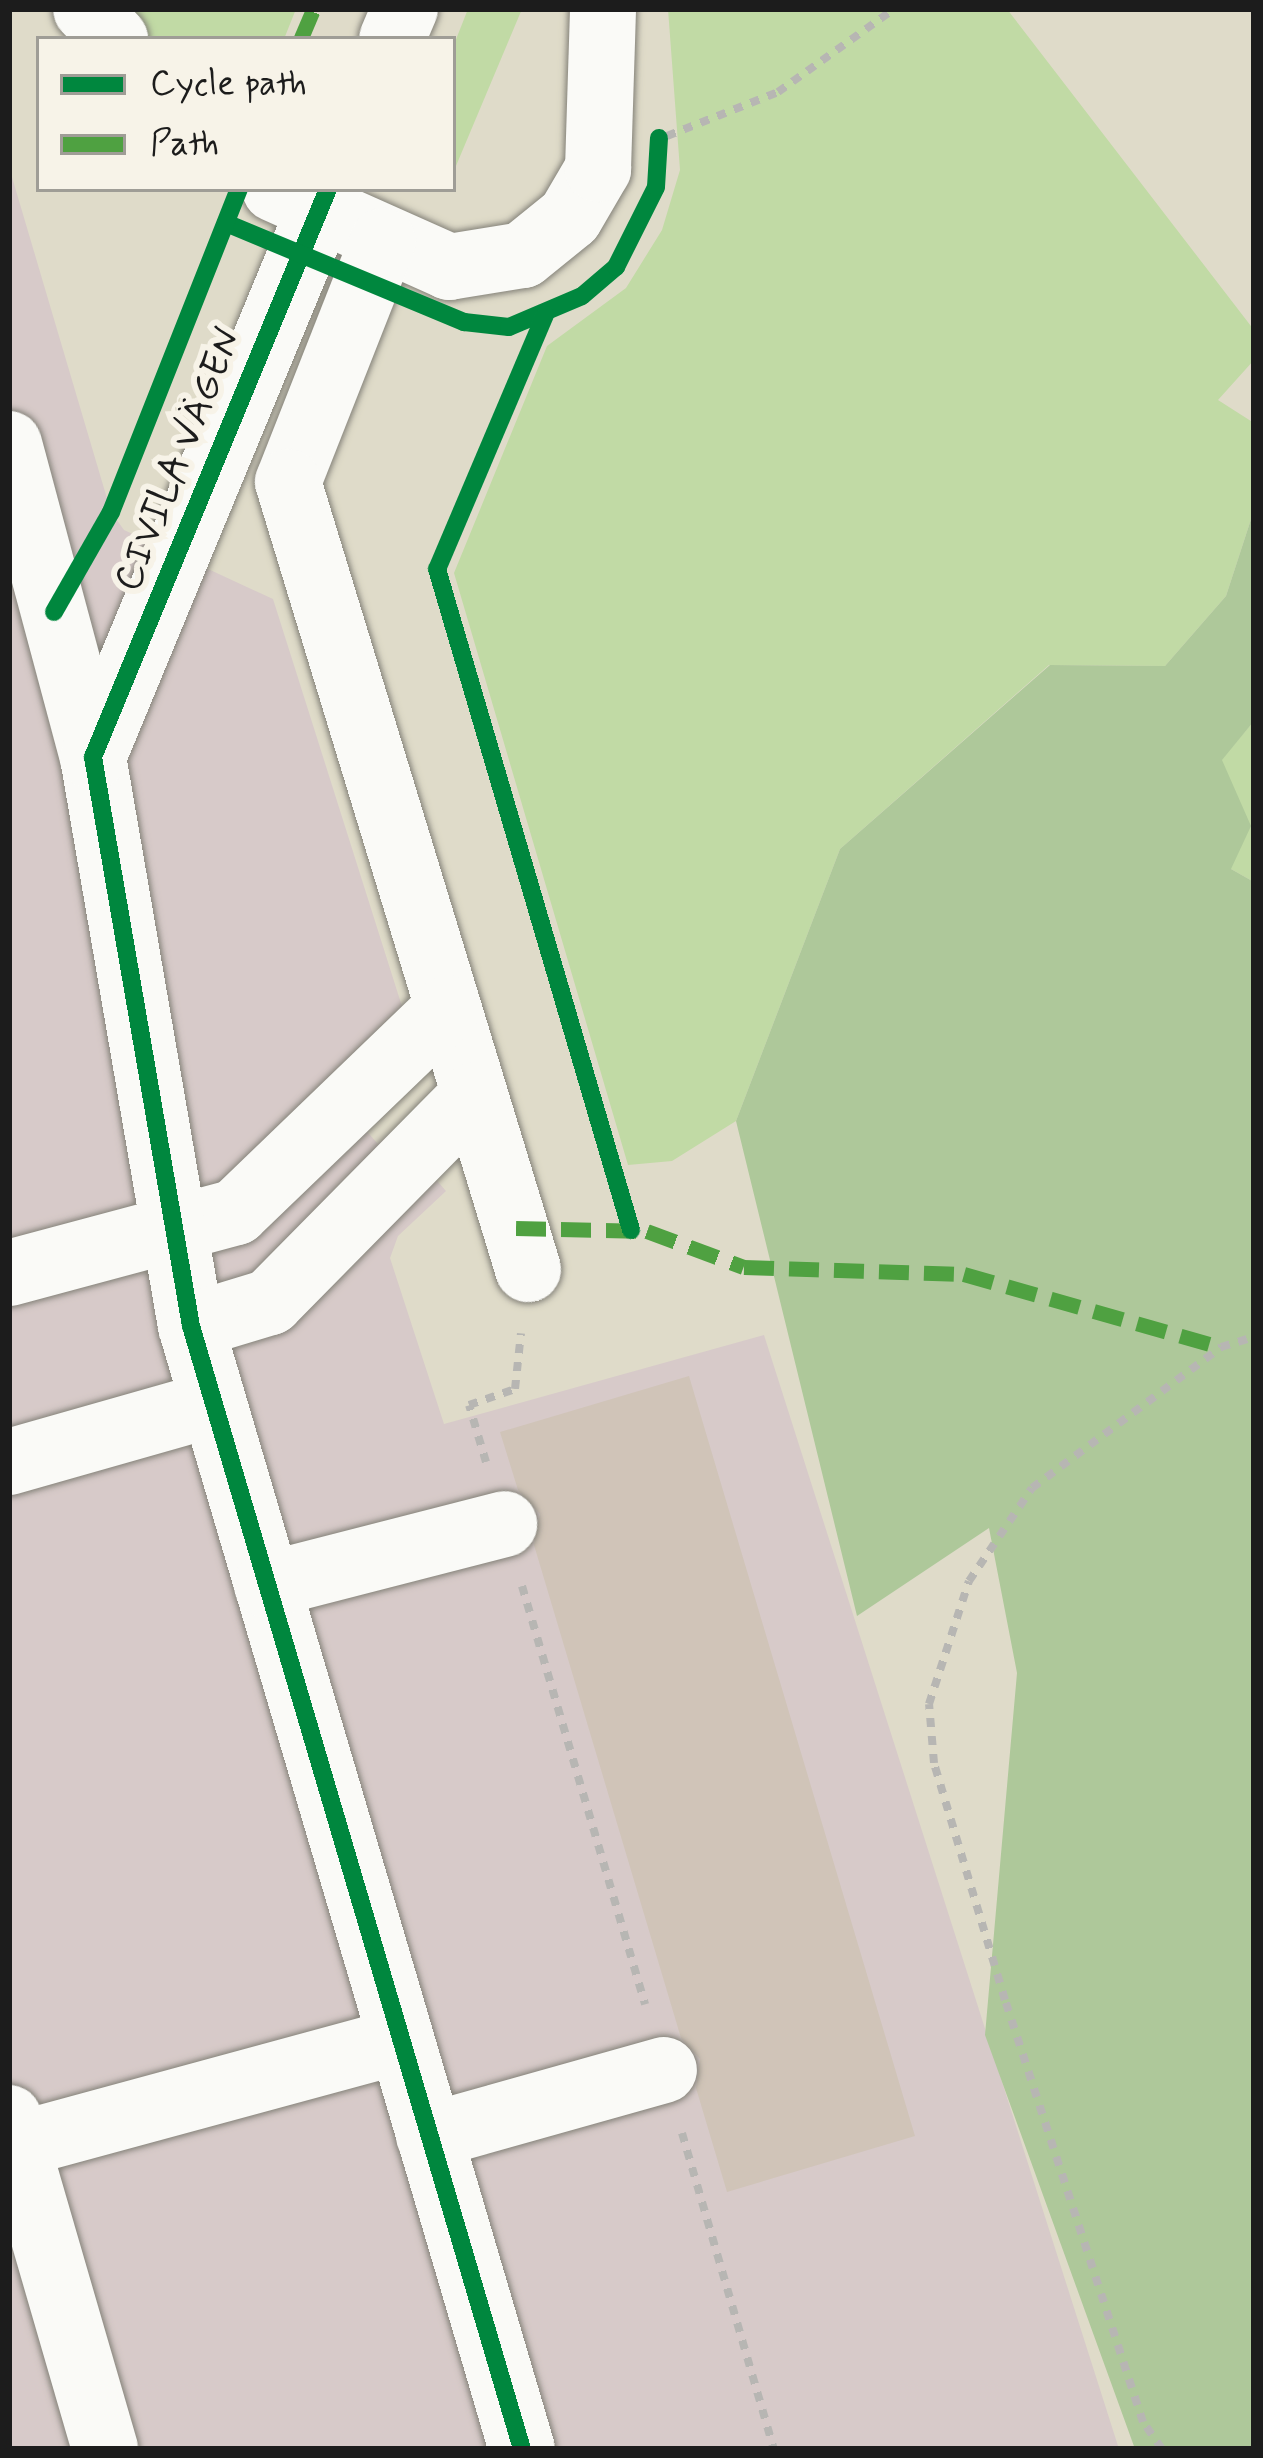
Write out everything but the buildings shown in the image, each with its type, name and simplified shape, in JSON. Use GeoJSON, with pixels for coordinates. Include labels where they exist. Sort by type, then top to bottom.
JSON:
{"type":"FeatureCollection","features":[{"type":"Feature","properties":{"kind":"street"},"geometry":{"type":"LineString","coordinates":[[86,9],[112,36]]}},
{"type":"Feature","properties":{"kind":"street"},"geometry":{"type":"LineString","coordinates":[[308,197],[383,241],[449,267],[523,255],[570,217],[598,169],[603,9]]}},
{"type":"Feature","properties":{"kind":"street","name":"CIVILA VÄGEN"},"geometry":{"type":"LineString","coordinates":[[93,758],[308,197]]}},
{"type":"Feature","properties":{"kind":"street"},"geometry":{"type":"LineString","coordinates":[[383,241],[288,482],[528,1269]]}},
{"type":"Feature","properties":{"kind":"street"},"geometry":{"type":"LineString","coordinates":[[9,444],[93,758],[191,1326],[522,2449]]}},
{"type":"Feature","properties":{"kind":"street"},"geometry":{"type":"LineString","coordinates":[[9,1273],[236,1212],[448,1009]]}},
{"type":"Feature","properties":{"kind":"street"},"geometry":{"type":"LineString","coordinates":[[191,1326],[269,1302],[474,1095]]}},
{"type":"Feature","properties":{"kind":"street"},"geometry":{"type":"LineString","coordinates":[[9,1462],[213,1404]]}},
{"type":"Feature","properties":{"kind":"street"},"geometry":{"type":"LineString","coordinates":[[267,1585],[504,1524]]}},
{"type":"Feature","properties":{"kind":"street"},"geometry":{"type":"LineString","coordinates":[[105,2449],[13,2132],[401,2041]]}},
{"type":"Feature","properties":{"kind":"street"},"geometry":{"type":"LineString","coordinates":[[429,2135],[664,2070]]}},
{"type":"Feature","properties":{"kind":"path"},"geometry":{"type":"LineString","coordinates":[[659,138],[778,92],[895,9]]}},
{"type":"Feature","properties":{"kind":"path"},"geometry":{"type":"LineString","coordinates":[[528,1269],[515,1389],[469,1405],[774,2449]]}},
{"type":"Feature","properties":{"kind":"path"},"geometry":{"type":"LineString","coordinates":[[1162,2449],[1143,2422],[1005,2000],[934,1763],[929,1704],[969,1581],[1032,1488],[1221,1347],[1254,1337]]}},
{"type":"Feature","properties":{"kind":"shaded area"},"geometry":{"type":"Polygon","coordinates":[[[9,167],[111,512],[124,530],[273,599],[406,1019],[346,1108],[378,1144],[393,1131],[446,1191],[398,1236],[390,1258],[444,1424],[764,1335],[1119,2449],[9,2449],[9,167]]]}},
{"type":"Feature","properties":{"kind":"green space"},"geometry":{"type":"Polygon","coordinates":[[[114,9],[296,9],[285,36],[139,36],[114,9]]]}},
{"type":"Feature","properties":{"kind":"green space"},"geometry":{"type":"Polygon","coordinates":[[[468,9],[522,9],[456,166],[456,39],[468,9]]]}},
{"type":"Feature","properties":{"kind":"green space"},"geometry":{"type":"Polygon","coordinates":[[[668,9],[1007,9],[1254,330],[1254,360],[1218,400],[1254,423],[1254,510],[1226,596],[1165,666],[1049,665],[840,849],[736,1121],[672,1161],[628,1165],[454,573],[547,346],[626,288],[662,230],[680,170],[668,9]]]}},
{"type":"Feature","properties":{"kind":"green space"},"geometry":{"type":"Polygon","coordinates":[[[1254,510],[1254,721],[1222,760],[1251,826],[1231,869],[1254,882],[1254,2449],[1135,2449],[985,2035],[1017,1673],[989,1528],[857,1616],[736,1121],[840,849],[1050,665],[1165,666],[1226,596],[1254,510]]]}},
{"type":"Feature","properties":{"kind":"green space"},"geometry":{"type":"Polygon","coordinates":[[[1254,721],[1254,882],[1231,869],[1221,760],[1254,721]]]}},
{"type":"Feature","properties":{"kind":"marked path"},"geometry":{"type":"LineString","coordinates":[[302,36],[314,9]]}},
{"type":"Feature","properties":{"kind":"marked path"},"geometry":{"type":"LineString","coordinates":[[516,1228],[647,1231],[744,1267],[964,1274],[1221,1347]]}},
{"type":"Feature","properties":{"kind":"cycle path"},"geometry":{"type":"LineString","coordinates":[[226,223],[464,322],[509,327],[582,296],[616,267],[656,187],[659,138]]}},
{"type":"Feature","properties":{"kind":"cycle path"},"geometry":{"type":"LineString","coordinates":[[54,612],[111,512],[238,192]]}},
{"type":"Feature","properties":{"kind":"cycle path"},"geometry":{"type":"LineString","coordinates":[[327,192],[93,757],[191,1326],[522,2449]]}},
{"type":"Feature","properties":{"kind":"cycle path"},"geometry":{"type":"LineString","coordinates":[[545,315],[437,569],[631,1230]]}}]}
